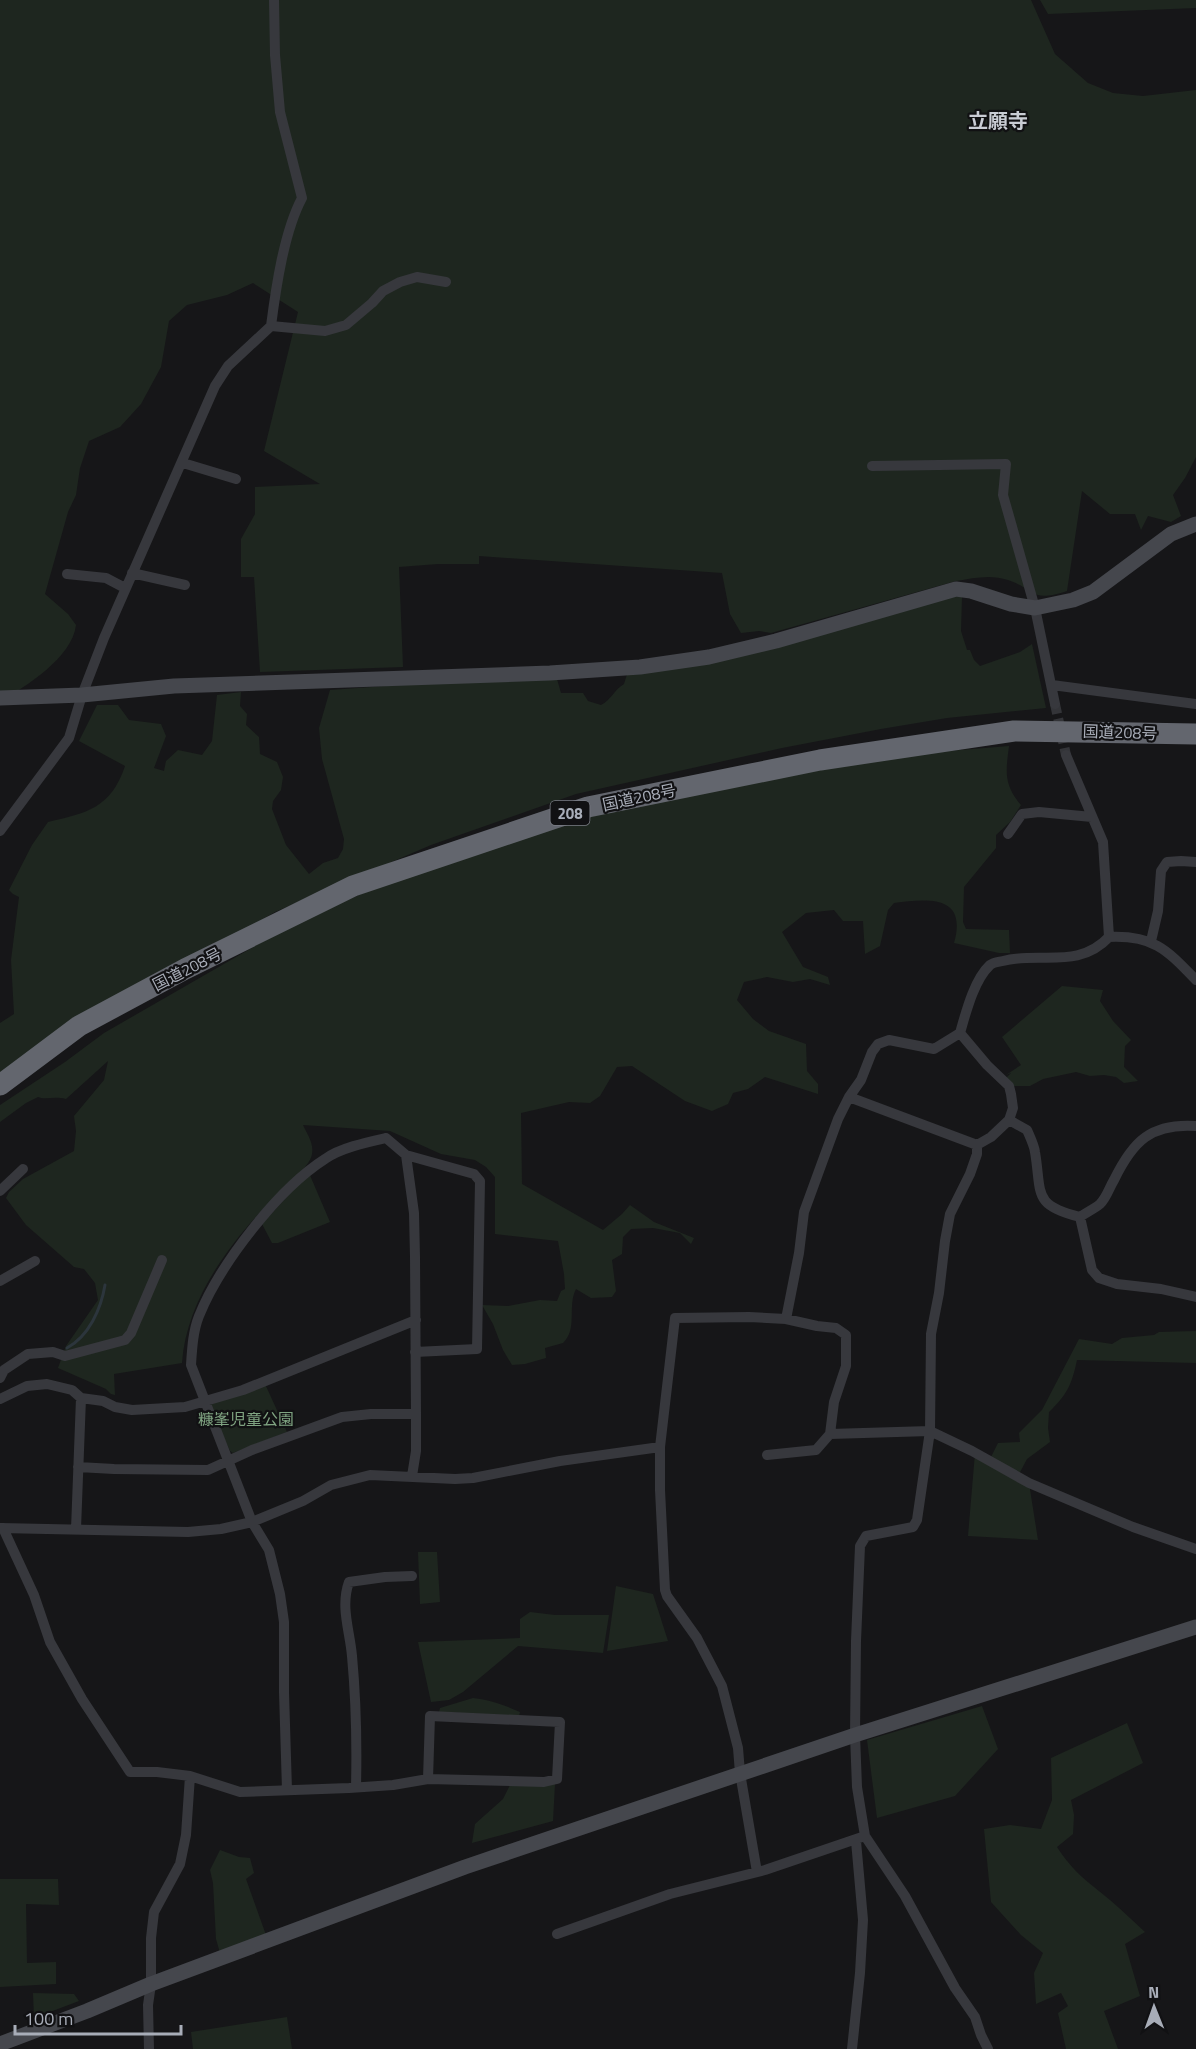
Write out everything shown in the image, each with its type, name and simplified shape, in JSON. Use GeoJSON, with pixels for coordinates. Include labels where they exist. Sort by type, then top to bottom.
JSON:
{"type":"FeatureCollection","features":[{"type":"Feature","properties":{"kind":"highway","name":"国道208号"},"geometry":{"type":"LineString","coordinates":[[0,1085],[79,1026],[185,969],[353,886],[588,807],[820,760],[1014,730],[1196,734]]}},
{"type":"Feature","properties":{"kind":"street"},"geometry":{"type":"LineString","coordinates":[[0,831],[69,738],[82,696],[125,588],[149,539],[171,483],[183,463],[215,386],[228,366],[271,326],[275,293],[292,216],[302,198],[280,112],[275,55],[274,0]]}},
{"type":"Feature","properties":{"kind":"street"},"geometry":{"type":"LineString","coordinates":[[271,326],[325,331],[346,325],[383,291],[400,282],[417,278],[446,282]]}},
{"type":"Feature","properties":{"kind":"street"},"geometry":{"type":"LineString","coordinates":[[183,463],[236,479]]}},
{"type":"Feature","properties":{"kind":"street"},"geometry":{"type":"LineString","coordinates":[[872,466],[1006,464],[1003,495],[1035,608],[1055,704]]}},
{"type":"Feature","properties":{"kind":"street"},"geometry":{"type":"LineString","coordinates":[[0,698],[82,696],[174,686],[550,673],[640,667],[709,657],[776,641],[956,589],[1035,608],[1073,600],[1094,592],[1170,534],[1196,524]]}},
{"type":"Feature","properties":{"kind":"street"},"geometry":{"type":"LineString","coordinates":[[132,573],[185,585]]}},
{"type":"Feature","properties":{"kind":"street"},"geometry":{"type":"LineString","coordinates":[[67,574],[106,578],[125,588]]}},
{"type":"Feature","properties":{"kind":"street"},"geometry":{"type":"LineString","coordinates":[[1052,685],[1196,704]]}},
{"type":"Feature","properties":{"kind":"street"},"geometry":{"type":"LineString","coordinates":[[1066,755],[1103,842],[1109,937]]}},
{"type":"Feature","properties":{"kind":"street"},"geometry":{"type":"LineString","coordinates":[[1008,834],[1022,814],[1039,812],[1092,817]]}},
{"type":"Feature","properties":{"kind":"street"},"geometry":{"type":"LineString","coordinates":[[1151,941],[1158,911],[1161,871],[1167,862],[1196,862]]}},
{"type":"Feature","properties":{"kind":"street"},"geometry":{"type":"LineString","coordinates":[[786,1319],[799,1254],[804,1212],[838,1119],[861,1080],[878,1044],[889,1040],[934,1049],[960,1033],[971,997],[992,964],[1014,958],[1068,958],[1101,945],[1109,937],[1128,936],[1151,941],[1163,949],[1196,980]]}},
{"type":"Feature","properties":{"kind":"street"},"geometry":{"type":"LineString","coordinates":[[960,1033],[987,1065],[1009,1086],[1013,1108],[1009,1120],[991,1137],[977,1145]]}},
{"type":"Feature","properties":{"kind":"street"},"geometry":{"type":"LineString","coordinates":[[849,1097],[977,1145]]}},
{"type":"Feature","properties":{"kind":"street"},"geometry":{"type":"LineString","coordinates":[[1009,1120],[1027,1130],[1035,1150],[1037,1184],[1041,1197],[1055,1210],[1080,1216],[1100,1204],[1129,1152],[1144,1138],[1161,1127],[1196,1126]]}},
{"type":"Feature","properties":{"kind":"street"},"geometry":{"type":"LineString","coordinates":[[287,1791],[284,1622],[280,1594],[269,1550],[252,1521],[191,1365],[192,1344],[199,1316],[229,1260],[248,1234],[305,1174],[327,1157],[386,1138],[406,1155],[474,1174],[480,1180],[477,1348],[415,1352]]}},
{"type":"Feature","properties":{"kind":"street"},"geometry":{"type":"LineString","coordinates":[[852,2049],[863,1920],[855,1735],[860,1546],[866,1536],[913,1527],[917,1520],[930,1431],[931,1334],[939,1293],[945,1241],[950,1214],[970,1174],[977,1154],[977,1145]]}},
{"type":"Feature","properties":{"kind":"street"},"geometry":{"type":"LineString","coordinates":[[406,1155],[414,1213],[416,1451],[412,1476]]}},
{"type":"Feature","properties":{"kind":"street"},"geometry":{"type":"LineString","coordinates":[[1,1188],[23,1169]]}},
{"type":"Feature","properties":{"kind":"street"},"geometry":{"type":"LineString","coordinates":[[1080,1216],[1092,1270],[1099,1278],[1117,1284],[1161,1289],[1196,1297]]}},
{"type":"Feature","properties":{"kind":"street"},"geometry":{"type":"LineString","coordinates":[[0,1378],[4,1370],[28,1354],[53,1352],[65,1356],[125,1340],[162,1260]]}},
{"type":"Feature","properties":{"kind":"street"},"geometry":{"type":"LineString","coordinates":[[0,1281],[35,1261]]}},
{"type":"Feature","properties":{"kind":"street"},"geometry":{"type":"LineString","coordinates":[[757,1872],[740,1773],[738,1748],[722,1686],[697,1638],[665,1590],[660,1447],[675,1318],[786,1319],[836,1328],[846,1335],[846,1366],[834,1402],[830,1434],[816,1450],[767,1455]]}},
{"type":"Feature","properties":{"kind":"street"},"geometry":{"type":"LineString","coordinates":[[0,1399],[27,1386],[47,1384],[72,1390],[81,1398],[103,1401],[116,1407],[132,1410],[185,1407],[205,1403],[253,1386],[416,1320]]}},
{"type":"Feature","properties":{"kind":"street"},"geometry":{"type":"LineString","coordinates":[[76,1529],[81,1398]]}},
{"type":"Feature","properties":{"kind":"street"},"geometry":{"type":"LineString","coordinates":[[78,1467],[208,1470],[252,1450],[342,1417],[371,1413],[416,1414]]}},
{"type":"Feature","properties":{"kind":"street"},"geometry":{"type":"LineString","coordinates":[[830,1434],[930,1431],[972,1451],[1029,1483],[1133,1527],[1196,1549]]}},
{"type":"Feature","properties":{"kind":"street"},"geometry":{"type":"LineString","coordinates":[[428,1779],[430,1716],[560,1722],[557,1779],[544,1782],[428,1779],[393,1785],[240,1792],[190,1776],[130,1772],[82,1699],[50,1642],[34,1595],[1,1528],[188,1532],[221,1529],[252,1521],[303,1501],[331,1485],[370,1475],[473,1478],[560,1461],[660,1447]]}},
{"type":"Feature","properties":{"kind":"street"},"geometry":{"type":"LineString","coordinates":[[356,1787],[352,1656],[345,1606],[346,1591],[349,1582],[412,1576]]}},
{"type":"Feature","properties":{"kind":"street"},"geometry":{"type":"LineString","coordinates":[[0,2044],[151,1984],[465,1867],[855,1735],[1196,1627]]}},
{"type":"Feature","properties":{"kind":"street"},"geometry":{"type":"LineString","coordinates":[[149,2049],[148,2006],[154,1912],[180,1864],[186,1835],[190,1776]]}},
{"type":"Feature","properties":{"kind":"street"},"geometry":{"type":"LineString","coordinates":[[557,1934],[670,1894],[757,1872],[861,1838]]}},
{"type":"Feature","properties":{"kind":"street"},"geometry":{"type":"LineString","coordinates":[[861,1838],[905,1896],[956,1988],[975,2017],[988,2049]]}},
{"type":"Feature","properties":{"kind":"green space"},"geometry":{"type":"Polygon","coordinates":[[[0,0],[1031,0],[1055,54],[1088,83],[1113,93],[1143,96],[1196,90],[1196,457],[1173,495],[1181,516],[1171,522],[1148,516],[1141,530],[1135,514],[1110,514],[1082,491],[1067,591],[1047,596],[1035,594],[1002,578],[975,578],[956,581],[771,633],[759,631],[741,633],[730,614],[722,573],[479,556],[479,564],[399,567],[403,667],[260,672],[254,577],[241,577],[241,539],[255,514],[255,487],[320,484],[264,451],[298,312],[253,283],[227,295],[187,305],[169,321],[161,367],[141,404],[120,427],[89,441],[80,468],[76,495],[68,512],[45,594],[68,614],[76,625],[73,637],[57,660],[46,670],[0,702],[0,0]]]}},
{"type":"Feature","properties":{"kind":"green space"},"geometry":{"type":"Polygon","coordinates":[[[1040,0],[1196,0],[1196,8],[1048,14],[1040,0]]]}},
{"type":"Feature","properties":{"kind":"green space"},"geometry":{"type":"Polygon","coordinates":[[[960,595],[962,597],[961,631],[967,650],[970,650],[974,660],[980,666],[1020,652],[1032,644],[1046,708],[947,718],[881,729],[782,748],[576,794],[431,845],[275,912],[0,1073],[0,1023],[14,1014],[11,960],[19,897],[9,890],[32,845],[48,822],[86,811],[105,800],[113,791],[125,766],[79,741],[97,705],[118,705],[129,720],[161,724],[166,736],[154,768],[164,771],[166,761],[178,750],[202,755],[212,741],[217,695],[241,692],[240,706],[247,714],[246,725],[259,737],[260,754],[277,762],[283,777],[281,790],[273,801],[272,809],[286,845],[309,874],[323,863],[338,858],[343,849],[344,839],[322,759],[319,728],[330,690],[552,674],[557,679],[561,693],[583,693],[588,701],[601,705],[624,684],[628,671],[960,595]]]}},
{"type":"Feature","properties":{"kind":"green space"},"geometry":{"type":"Polygon","coordinates":[[[1009,746],[1007,777],[1011,790],[1021,805],[1010,822],[996,835],[996,848],[964,887],[963,922],[966,929],[1009,930],[1010,953],[999,953],[954,943],[957,927],[955,916],[950,908],[942,903],[919,901],[894,903],[888,910],[880,946],[865,954],[863,921],[843,921],[834,910],[806,913],[782,932],[803,967],[828,977],[830,985],[810,979],[793,982],[767,977],[744,982],[737,1000],[753,1019],[769,1031],[806,1044],[807,1071],[818,1084],[818,1094],[765,1077],[748,1089],[733,1093],[728,1104],[712,1111],[685,1101],[632,1066],[617,1067],[600,1096],[590,1103],[569,1102],[521,1113],[522,1184],[603,1230],[630,1205],[654,1222],[694,1238],[691,1244],[680,1233],[653,1228],[631,1229],[623,1237],[622,1254],[612,1260],[616,1291],[612,1297],[591,1298],[576,1289],[572,1303],[570,1331],[563,1343],[545,1348],[546,1358],[512,1365],[482,1305],[508,1306],[540,1300],[557,1301],[561,1291],[565,1289],[558,1241],[495,1234],[495,1177],[486,1167],[475,1160],[441,1154],[390,1131],[303,1125],[312,1146],[310,1160],[254,1218],[212,1275],[192,1318],[185,1340],[182,1363],[114,1374],[115,1395],[58,1368],[66,1346],[98,1300],[95,1283],[84,1269],[74,1267],[26,1225],[6,1198],[23,1179],[74,1151],[76,1131],[74,1116],[104,1080],[108,1061],[66,1099],[38,1097],[0,1122],[0,1105],[104,1033],[295,923],[368,891],[584,818],[782,776],[936,752],[1009,746]]]}},
{"type":"Feature","properties":{"kind":"green space"},"geometry":{"type":"Polygon","coordinates":[[[1062,986],[1103,990],[1100,1001],[1113,1021],[1131,1040],[1125,1046],[1124,1067],[1138,1081],[1124,1083],[1116,1077],[1090,1076],[1076,1072],[1043,1079],[1030,1086],[1009,1086],[1004,1080],[1011,1073],[1006,1075],[1021,1065],[1002,1037],[1062,986]]]}},
{"type":"Feature","properties":{"kind":"green space"},"geometry":{"type":"Polygon","coordinates":[[[309,1173],[330,1222],[278,1243],[272,1243],[262,1224],[309,1173]]]}},
{"type":"Feature","properties":{"kind":"green space"},"geometry":{"type":"Polygon","coordinates":[[[1196,1331],[1196,1363],[1077,1360],[1068,1389],[1049,1412],[1050,1442],[1027,1459],[1018,1476],[1029,1483],[1038,1540],[968,1536],[975,1453],[989,1461],[998,1443],[1020,1442],[1019,1433],[1042,1410],[1079,1339],[1112,1344],[1122,1338],[1154,1335],[1159,1332],[1196,1331]]]}},
{"type":"Feature","properties":{"kind":"green space","name":"糠峯児童公園"},"geometry":{"type":"Polygon","coordinates":[[[265,1384],[287,1432],[233,1453],[209,1405],[265,1384]]]}},
{"type":"Feature","properties":{"kind":"green space"},"geometry":{"type":"Polygon","coordinates":[[[418,1552],[437,1552],[440,1602],[420,1604],[418,1552]]]}},
{"type":"Feature","properties":{"kind":"green space"},"geometry":{"type":"Polygon","coordinates":[[[616,1586],[653,1594],[668,1641],[607,1651],[616,1586]]]}},
{"type":"Feature","properties":{"kind":"green space"},"geometry":{"type":"Polygon","coordinates":[[[530,1612],[555,1615],[609,1615],[603,1653],[518,1646],[463,1692],[449,1700],[431,1702],[418,1642],[520,1638],[520,1619],[530,1612]]]}},
{"type":"Feature","properties":{"kind":"green space"},"geometry":{"type":"Polygon","coordinates":[[[473,1698],[492,1701],[508,1707],[520,1712],[519,1716],[439,1712],[440,1708],[473,1698]]]}},
{"type":"Feature","properties":{"kind":"green space"},"geometry":{"type":"Polygon","coordinates":[[[982,1706],[998,1749],[955,1796],[877,1818],[867,1740],[982,1706]]]}},
{"type":"Feature","properties":{"kind":"green space"},"geometry":{"type":"Polygon","coordinates":[[[1127,1723],[1143,1763],[1071,1800],[1074,1815],[1073,1834],[1057,1847],[1081,1876],[1145,1932],[1125,1944],[1140,1996],[1104,2011],[1118,2049],[1066,2049],[1058,2013],[1068,2006],[1061,1993],[1036,2004],[1034,1973],[1043,1953],[1021,1935],[991,1902],[984,1829],[1010,1825],[1041,1829],[1052,1800],[1051,1758],[1127,1723]]]}},
{"type":"Feature","properties":{"kind":"green space"},"geometry":{"type":"Polygon","coordinates":[[[555,1784],[553,1821],[472,1843],[475,1824],[503,1799],[510,1785],[555,1784]]]}},
{"type":"Feature","properties":{"kind":"green space"},"geometry":{"type":"Polygon","coordinates":[[[220,1850],[239,1857],[250,1858],[254,1873],[246,1879],[266,1935],[220,1953],[216,1939],[213,1883],[210,1870],[220,1850]]]}},
{"type":"Feature","properties":{"kind":"green space"},"geometry":{"type":"Polygon","coordinates":[[[0,1879],[58,1879],[59,1905],[26,1904],[27,1963],[56,1962],[56,1984],[0,1987],[0,1879]]]}},
{"type":"Feature","properties":{"kind":"green space"},"geometry":{"type":"Polygon","coordinates":[[[33,1993],[74,1994],[79,2001],[34,2018],[33,1993]]]}},
{"type":"Feature","properties":{"kind":"green space"},"geometry":{"type":"Polygon","coordinates":[[[287,2017],[292,2049],[193,2049],[191,2032],[287,2017]]]}},
{"type":"Feature","properties":{"kind":"waterway"},"geometry":{"type":"LineString","coordinates":[[67,1348],[82,1336],[93,1321],[105,1285]]}},
{"type":"Feature","properties":{"kind":"tunnel"},"geometry":{"type":"LineString","coordinates":[[1055,704],[1066,755]]}},
{"type":"Feature","properties":{"kind":"district","name":"立願寺"},"geometry":{"type":"Point","coordinates":[998,120]}}]}
